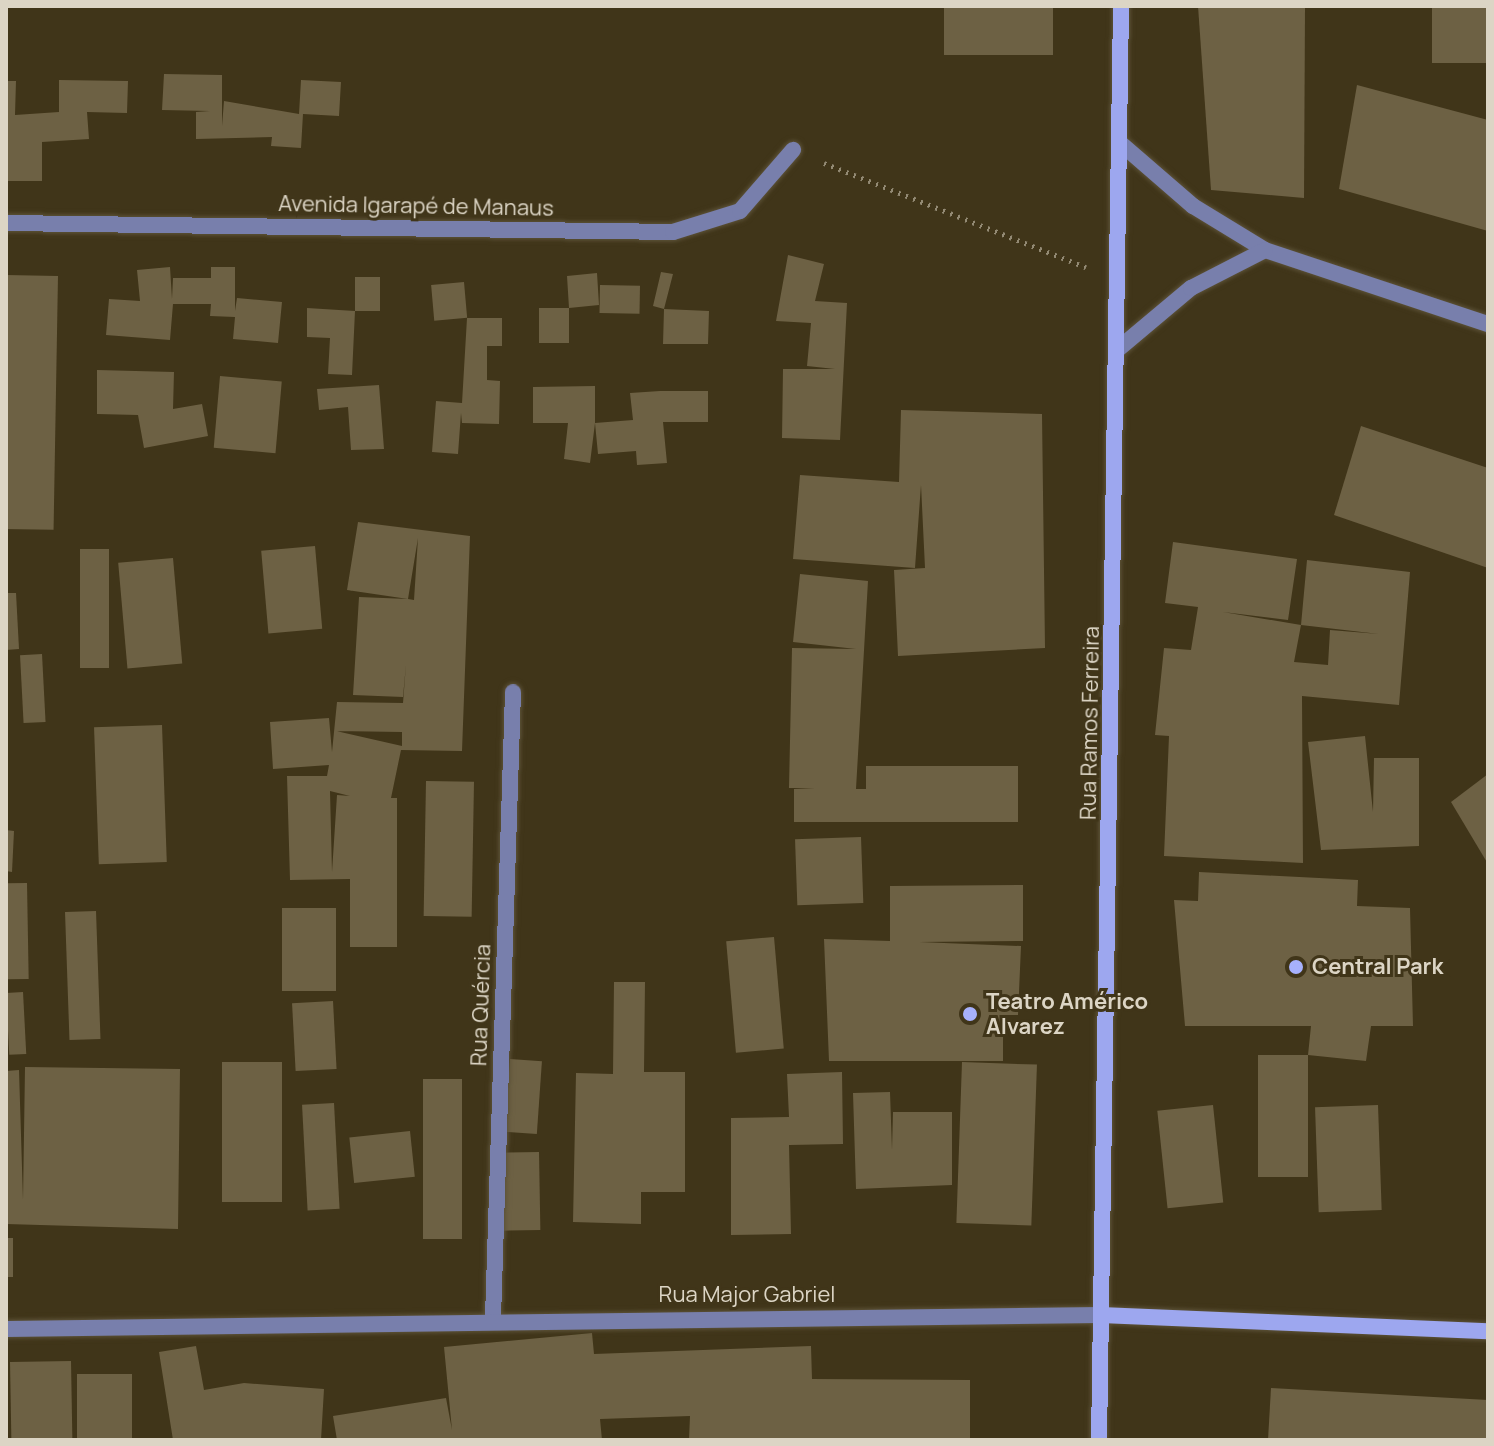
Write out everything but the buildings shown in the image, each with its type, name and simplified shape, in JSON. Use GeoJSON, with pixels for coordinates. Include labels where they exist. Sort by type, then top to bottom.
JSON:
{"type":"FeatureCollection","features":[{"type":"Feature","properties":{"kind":"main road","name":"Rua Ramos Ferreira"},"geometry":{"type":"LineString","coordinates":[[1099,1440],[1121,6]]}},
{"type":"Feature","properties":{"kind":"main road","name":"Rua Major Gabriel"},"geometry":{"type":"LineString","coordinates":[[1101,1315],[1488,1331]]}},
{"type":"Feature","properties":{"kind":"street"},"geometry":{"type":"LineString","coordinates":[[1119,142],[1193,206],[1265,250],[1488,324]]}},
{"type":"Feature","properties":{"kind":"street","name":"Avenida Igarapé de Manaus"},"geometry":{"type":"LineString","coordinates":[[6,223],[673,232],[740,211],[793,150]]}},
{"type":"Feature","properties":{"kind":"street"},"geometry":{"type":"LineString","coordinates":[[1117,350],[1191,288],[1265,250]]}},
{"type":"Feature","properties":{"kind":"street","name":"Rua Quércia"},"geometry":{"type":"LineString","coordinates":[[493,1318],[513,692]]}},
{"type":"Feature","properties":{"kind":"street","name":"Rua Major Gabriel"},"geometry":{"type":"LineString","coordinates":[[6,1329],[493,1318],[1101,1315]]}},
{"type":"Feature","properties":{"kind":"path"},"geometry":{"type":"LineString","coordinates":[[793,150],[1117,279]]}},
{"type":"Feature","properties":{"kind":"place","name":"Central Park"},"geometry":{"type":"Point","coordinates":[1296,967]}},
{"type":"Feature","properties":{"kind":"place","name":"Teatro Américo Alvarez"},"geometry":{"type":"Point","coordinates":[970,1014]}}]}
